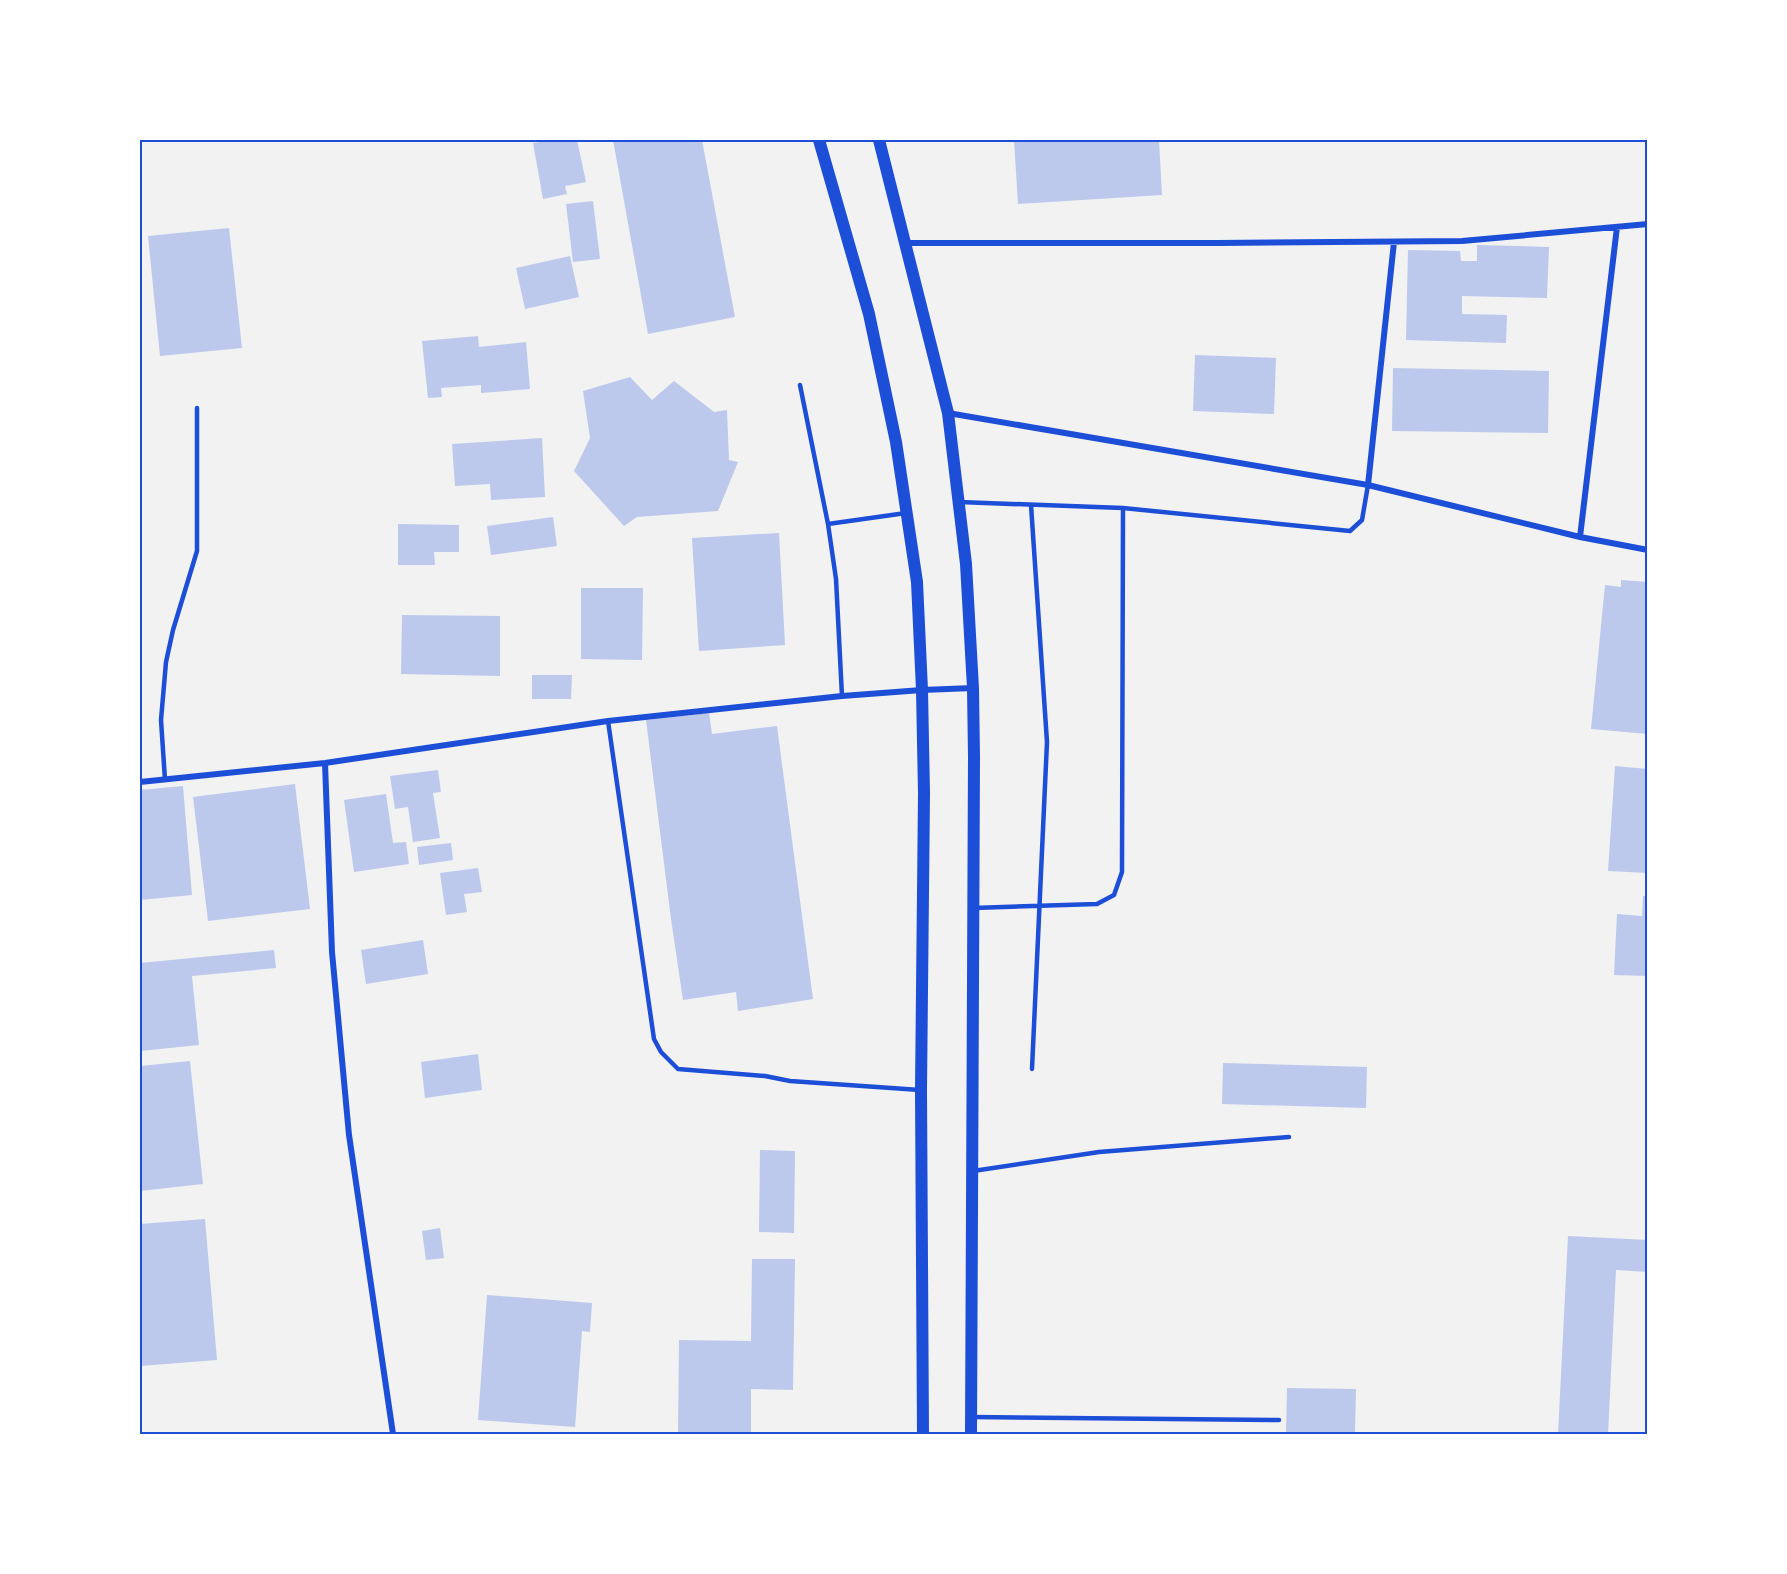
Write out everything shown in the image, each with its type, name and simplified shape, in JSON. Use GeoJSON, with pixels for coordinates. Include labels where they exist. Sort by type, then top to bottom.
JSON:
{"type":"FeatureCollection","features":[{"type":"Feature","properties":{"kind":"main road"},"geometry":{"type":"LineString","coordinates":[[819,140],[869,314],[896,442],[917,582],[924,805],[921,1090],[923,1434]]}},
{"type":"Feature","properties":{"kind":"main road"},"geometry":{"type":"LineString","coordinates":[[879,140],[948,413],[966,564],[973,688],[975,808],[971,1434]]}},
{"type":"Feature","properties":{"kind":"street"},"geometry":{"type":"LineString","coordinates":[[905,243],[1462,241],[1647,224]]}},
{"type":"Feature","properties":{"kind":"street"},"geometry":{"type":"LineString","coordinates":[[1580,537],[1617,227]]}},
{"type":"Feature","properties":{"kind":"street"},"geometry":{"type":"LineString","coordinates":[[1368,485],[1394,242]]}},
{"type":"Feature","properties":{"kind":"street"},"geometry":{"type":"LineString","coordinates":[[948,413],[1368,485],[1580,537],[1647,550]]}},
{"type":"Feature","properties":{"kind":"street"},"geometry":{"type":"LineString","coordinates":[[140,782],[325,763],[608,721],[842,696],[973,688]]}},
{"type":"Feature","properties":{"kind":"street"},"geometry":{"type":"LineString","coordinates":[[325,763],[333,952],[349,1135],[393,1434]]}},
{"type":"Feature","properties":{"kind":"lane"},"geometry":{"type":"LineString","coordinates":[[800,385],[828,524],[836,579],[842,696]]}},
{"type":"Feature","properties":{"kind":"lane"},"geometry":{"type":"LineString","coordinates":[[165,780],[161,720],[166,663],[173,630],[197,551],[196,408]]}},
{"type":"Feature","properties":{"kind":"lane"},"geometry":{"type":"LineString","coordinates":[[959,502],[1123,508],[1350,531],[1362,520],[1368,485]]}},
{"type":"Feature","properties":{"kind":"lane"},"geometry":{"type":"LineString","coordinates":[[1031,505],[1047,742],[1032,1069]]}},
{"type":"Feature","properties":{"kind":"lane"},"geometry":{"type":"LineString","coordinates":[[973,908],[1097,904],[1114,895],[1122,872],[1123,508]]}},
{"type":"Feature","properties":{"kind":"lane"},"geometry":{"type":"LineString","coordinates":[[828,524],[906,513]]}},
{"type":"Feature","properties":{"kind":"lane"},"geometry":{"type":"LineString","coordinates":[[608,721],[654,1039],[661,1052],[678,1069],[765,1076],[790,1081],[921,1090]]}},
{"type":"Feature","properties":{"kind":"lane"},"geometry":{"type":"LineString","coordinates":[[973,1171],[1099,1152],[1289,1137]]}},
{"type":"Feature","properties":{"kind":"lane"},"geometry":{"type":"LineString","coordinates":[[971,1417],[1279,1420]]}},
{"type":"Feature","properties":{"kind":"building"},"geometry":{"type":"Polygon","coordinates":[[[577,140],[586,182],[565,186],[567,194],[543,199],[533,143],[577,140]]]}},
{"type":"Feature","properties":{"kind":"building"},"geometry":{"type":"Polygon","coordinates":[[[613,140],[702,140],[735,317],[648,334],[613,140]]]}},
{"type":"Feature","properties":{"kind":"building"},"geometry":{"type":"Polygon","coordinates":[[[1014,140],[1159,140],[1162,195],[1018,204],[1014,140]]]}},
{"type":"Feature","properties":{"kind":"building"},"geometry":{"type":"Polygon","coordinates":[[[593,201],[600,259],[573,262],[566,204],[593,201]]]}},
{"type":"Feature","properties":{"kind":"building"},"geometry":{"type":"Polygon","coordinates":[[[229,228],[242,348],[160,356],[148,236],[229,228]]]}},
{"type":"Feature","properties":{"kind":"building"},"geometry":{"type":"Polygon","coordinates":[[[1477,245],[1549,247],[1547,298],[1462,296],[1462,314],[1507,315],[1506,343],[1406,340],[1408,250],[1460,251],[1461,261],[1477,261],[1477,245]]]}},
{"type":"Feature","properties":{"kind":"building"},"geometry":{"type":"Polygon","coordinates":[[[570,256],[579,297],[525,309],[516,268],[570,256]]]}},
{"type":"Feature","properties":{"kind":"building"},"geometry":{"type":"Polygon","coordinates":[[[478,336],[479,347],[526,342],[530,389],[481,393],[481,385],[441,388],[442,397],[428,398],[422,341],[478,336]]]}},
{"type":"Feature","properties":{"kind":"building"},"geometry":{"type":"Polygon","coordinates":[[[1195,355],[1276,358],[1274,414],[1193,411],[1195,355]]]}},
{"type":"Feature","properties":{"kind":"building"},"geometry":{"type":"Polygon","coordinates":[[[1393,368],[1549,371],[1548,433],[1392,431],[1393,368]]]}},
{"type":"Feature","properties":{"kind":"building"},"geometry":{"type":"Polygon","coordinates":[[[630,377],[652,400],[674,381],[714,412],[727,410],[729,460],[738,462],[718,511],[637,517],[624,526],[574,471],[590,438],[583,391],[630,377]]]}},
{"type":"Feature","properties":{"kind":"building"},"geometry":{"type":"Polygon","coordinates":[[[542,438],[545,497],[491,500],[490,484],[455,486],[452,444],[542,438]]]}},
{"type":"Feature","properties":{"kind":"building"},"geometry":{"type":"Polygon","coordinates":[[[553,517],[557,546],[491,555],[487,526],[553,517]]]}},
{"type":"Feature","properties":{"kind":"building"},"geometry":{"type":"Polygon","coordinates":[[[398,524],[459,525],[459,552],[434,552],[435,565],[398,565],[398,524]]]}},
{"type":"Feature","properties":{"kind":"building"},"geometry":{"type":"Polygon","coordinates":[[[779,533],[785,645],[699,651],[692,538],[779,533]]]}},
{"type":"Feature","properties":{"kind":"building"},"geometry":{"type":"Polygon","coordinates":[[[1621,580],[1648,582],[1648,734],[1591,729],[1605,585],[1621,587],[1621,580]]]}},
{"type":"Feature","properties":{"kind":"building"},"geometry":{"type":"Polygon","coordinates":[[[581,588],[643,588],[642,660],[581,659],[581,588]]]}},
{"type":"Feature","properties":{"kind":"building"},"geometry":{"type":"Polygon","coordinates":[[[402,615],[500,616],[500,676],[401,674],[402,615]]]}},
{"type":"Feature","properties":{"kind":"building"},"geometry":{"type":"Polygon","coordinates":[[[532,675],[572,675],[571,699],[532,699],[532,675]]]}},
{"type":"Feature","properties":{"kind":"building"},"geometry":{"type":"Polygon","coordinates":[[[709,713],[712,734],[777,726],[813,999],[738,1011],[736,992],[683,1000],[646,720],[709,713]]]}},
{"type":"Feature","properties":{"kind":"building"},"geometry":{"type":"Polygon","coordinates":[[[1615,766],[1648,769],[1648,873],[1608,871],[1615,766]]]}},
{"type":"Feature","properties":{"kind":"building"},"geometry":{"type":"Polygon","coordinates":[[[438,770],[441,792],[433,793],[440,838],[413,842],[408,807],[395,809],[390,776],[438,770]]]}},
{"type":"Feature","properties":{"kind":"building"},"geometry":{"type":"Polygon","coordinates":[[[295,784],[310,909],[208,921],[193,797],[295,784]]]}},
{"type":"Feature","properties":{"kind":"building"},"geometry":{"type":"Polygon","coordinates":[[[183,786],[192,895],[140,900],[140,790],[183,786]]]}},
{"type":"Feature","properties":{"kind":"building"},"geometry":{"type":"Polygon","coordinates":[[[386,794],[393,843],[406,842],[409,864],[354,872],[344,800],[386,794]]]}},
{"type":"Feature","properties":{"kind":"building"},"geometry":{"type":"Polygon","coordinates":[[[451,843],[453,860],[419,865],[417,847],[451,843]]]}},
{"type":"Feature","properties":{"kind":"building"},"geometry":{"type":"Polygon","coordinates":[[[478,868],[482,892],[464,894],[467,912],[446,915],[440,873],[478,868]]]}},
{"type":"Feature","properties":{"kind":"building"},"geometry":{"type":"Polygon","coordinates":[[[1643,896],[1648,896],[1648,976],[1614,975],[1617,914],[1642,916],[1643,896]]]}},
{"type":"Feature","properties":{"kind":"building"},"geometry":{"type":"Polygon","coordinates":[[[423,940],[428,974],[366,984],[361,950],[423,940]]]}},
{"type":"Feature","properties":{"kind":"building"},"geometry":{"type":"Polygon","coordinates":[[[274,950],[276,968],[192,976],[199,1045],[140,1051],[140,963],[274,950]]]}},
{"type":"Feature","properties":{"kind":"building"},"geometry":{"type":"Polygon","coordinates":[[[478,1054],[482,1090],[425,1098],[421,1062],[478,1054]]]}},
{"type":"Feature","properties":{"kind":"building"},"geometry":{"type":"Polygon","coordinates":[[[190,1061],[203,1184],[140,1191],[140,1066],[190,1061]]]}},
{"type":"Feature","properties":{"kind":"building"},"geometry":{"type":"Polygon","coordinates":[[[1223,1063],[1367,1067],[1366,1108],[1222,1104],[1223,1063]]]}},
{"type":"Feature","properties":{"kind":"building"},"geometry":{"type":"Polygon","coordinates":[[[760,1150],[795,1151],[794,1233],[759,1232],[760,1150]]]}},
{"type":"Feature","properties":{"kind":"building"},"geometry":{"type":"Polygon","coordinates":[[[205,1219],[217,1360],[140,1366],[140,1310],[142,1310],[140,1224],[205,1219]]]}},
{"type":"Feature","properties":{"kind":"building"},"geometry":{"type":"Polygon","coordinates":[[[440,1228],[444,1258],[426,1260],[422,1231],[440,1228]]]}},
{"type":"Feature","properties":{"kind":"building"},"geometry":{"type":"Polygon","coordinates":[[[1568,1236],[1648,1240],[1648,1272],[1616,1270],[1608,1434],[1558,1434],[1568,1236]]]}},
{"type":"Feature","properties":{"kind":"building"},"geometry":{"type":"Polygon","coordinates":[[[752,1259],[795,1259],[793,1390],[751,1389],[751,1434],[678,1434],[679,1340],[751,1341],[752,1259]]]}},
{"type":"Feature","properties":{"kind":"building"},"geometry":{"type":"Polygon","coordinates":[[[487,1295],[592,1303],[590,1332],[582,1331],[575,1427],[478,1420],[487,1295]]]}},
{"type":"Feature","properties":{"kind":"building"},"geometry":{"type":"Polygon","coordinates":[[[1287,1388],[1356,1389],[1355,1434],[1286,1434],[1287,1388]]]}}]}
